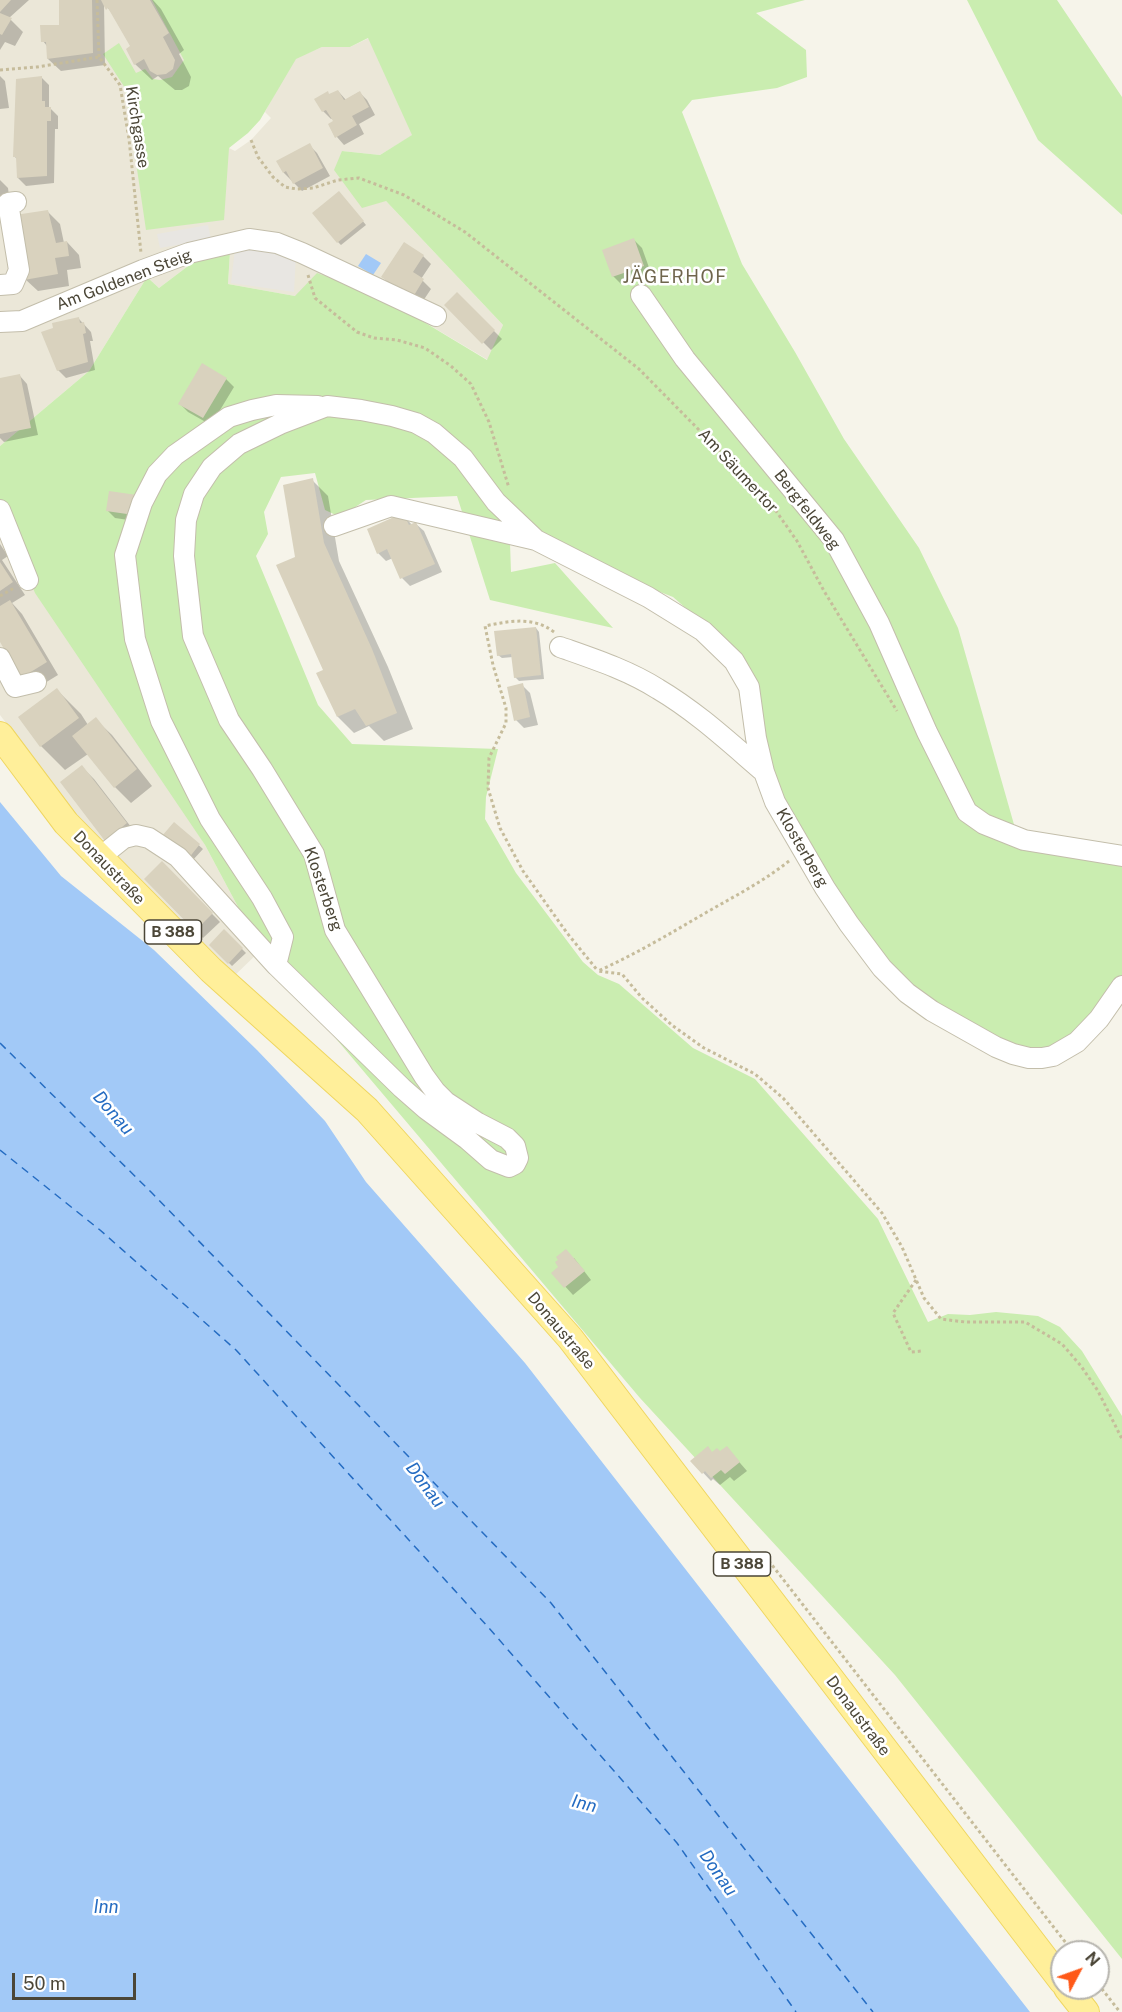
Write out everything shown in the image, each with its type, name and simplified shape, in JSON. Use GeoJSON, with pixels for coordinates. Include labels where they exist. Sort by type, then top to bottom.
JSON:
{"type":"FeatureCollection","features":[{"type":"Feature","properties":{"kind":"main road","name":"Donaustraße"},"geometry":{"type":"LineString","coordinates":[[0,735],[66,823],[99,858],[211,970],[367,1110],[570,1338],[1050,1965]]}},
{"type":"Feature","properties":{"kind":"main road"},"geometry":{"type":"LineString","coordinates":[[1076,2000],[1086,2012]]}},
{"type":"Feature","properties":{"kind":"street"},"geometry":{"type":"LineString","coordinates":[[0,285],[13,284],[19,270],[8,203],[16,202]]}},
{"type":"Feature","properties":{"kind":"street","name":"Am Goldenen Steig"},"geometry":{"type":"LineString","coordinates":[[0,322],[22,321],[142,270],[189,253],[249,239],[277,243],[302,253]]}},
{"type":"Feature","properties":{"kind":"street"},"geometry":{"type":"LineString","coordinates":[[302,253],[436,316]]}},
{"type":"Feature","properties":{"kind":"street","name":"Bergfeldweg"},"geometry":{"type":"LineString","coordinates":[[642,295],[685,359],[834,540],[879,623],[927,732],[967,812],[984,824],[1024,840],[1122,856]]}},
{"type":"Feature","properties":{"kind":"street","name":"Klosterberg"},"geometry":{"type":"LineString","coordinates":[[276,965],[283,937],[261,898],[210,819],[160,721],[135,639],[125,555],[142,503],[157,474],[175,455],[198,438],[229,417],[252,410],[276,405],[327,406],[392,416],[416,423],[434,433],[463,458],[496,502],[536,540],[648,597],[703,631],[735,661],[749,687],[756,738],[764,772],[775,802],[825,888],[849,924],[907,993],[932,1011],[1013,1054],[1042,1058],[1053,1056],[1064,1050],[1088,1032],[1122,986]]}},
{"type":"Feature","properties":{"kind":"street","name":"Klosterberg"},"geometry":{"type":"LineString","coordinates":[[99,858],[124,838],[136,835],[149,838],[178,857],[276,965],[426,1109],[491,1160],[508,1167],[514,1164],[518,1158],[515,1146],[507,1138],[459,1111],[435,1091],[400,1037],[335,930],[314,854],[229,720],[193,636],[184,556],[186,520],[194,494],[212,467],[239,444],[280,424],[327,406]]}},
{"type":"Feature","properties":{"kind":"street"},"geometry":{"type":"LineString","coordinates":[[334,526],[391,506],[536,540]]}},
{"type":"Feature","properties":{"kind":"street"},"geometry":{"type":"LineString","coordinates":[[0,510],[28,580]]}},
{"type":"Feature","properties":{"kind":"street"},"geometry":{"type":"LineString","coordinates":[[560,647],[621,669],[657,688],[698,715],[764,772]]}},
{"type":"Feature","properties":{"kind":"street"},"geometry":{"type":"LineString","coordinates":[[0,658],[15,687],[36,682]]}},
{"type":"Feature","properties":{"kind":"path"},"geometry":{"type":"LineString","coordinates":[[0,70],[37,67],[99,57],[97,0]]}},
{"type":"Feature","properties":{"kind":"path","name":"Kirchgasse"},"geometry":{"type":"LineString","coordinates":[[99,57],[120,85],[129,140],[142,270]]}},
{"type":"Feature","properties":{"kind":"path","name":"Am Säumertor"},"geometry":{"type":"LineString","coordinates":[[251,140],[258,157],[273,177],[285,187],[313,188],[338,180],[358,178],[404,195],[465,232],[639,369],[769,501],[797,541],[824,591],[897,712]]}},
{"type":"Feature","properties":{"kind":"path"},"geometry":{"type":"LineString","coordinates":[[302,253],[315,298],[357,332],[374,338],[397,340],[424,348],[451,366],[471,384],[489,422],[510,492]]}},
{"type":"Feature","properties":{"kind":"path"},"geometry":{"type":"LineString","coordinates":[[560,647],[557,634],[544,625],[525,621],[485,626],[493,665],[506,708],[506,723],[489,758],[488,788],[500,828],[523,871],[567,933],[598,971],[622,974],[642,998],[673,1026],[704,1048],[755,1074],[783,1098],[882,1213],[902,1246],[924,1298],[941,1319],[965,1322],[1025,1322],[1062,1344],[1098,1391],[1122,1439]]}},
{"type":"Feature","properties":{"kind":"path"},"geometry":{"type":"LineString","coordinates":[[598,971],[632,956],[715,908],[805,851]]}},
{"type":"Feature","properties":{"kind":"path"},"geometry":{"type":"LineString","coordinates":[[916,1280],[893,1313],[911,1352],[922,1351]]}},
{"type":"Feature","properties":{"kind":"path"},"geometry":{"type":"LineString","coordinates":[[1110,1999],[1120,2012]]}},
{"type":"Feature","properties":{"kind":"shaded area"},"geometry":{"type":"Polygon","coordinates":[[[0,0],[175,0],[229,148],[235,151],[251,140],[271,118],[265,112],[296,58],[322,47],[350,47],[369,38],[413,135],[380,155],[342,151],[503,325],[488,360],[379,295],[295,296],[228,284],[230,252],[200,257],[159,288],[147,277],[89,371],[0,446],[0,0]]]}},
{"type":"Feature","properties":{"kind":"shaded area"},"geometry":{"type":"Polygon","coordinates":[[[208,225],[211,239],[160,248],[157,234],[208,225]]]}},
{"type":"Feature","properties":{"kind":"shaded area"},"geometry":{"type":"Polygon","coordinates":[[[265,247],[296,254],[294,292],[231,283],[235,249],[265,247]]]}},
{"type":"Feature","properties":{"kind":"shaded area"},"geometry":{"type":"Polygon","coordinates":[[[0,505],[205,845],[261,950],[232,978],[104,850],[0,715],[0,505]]]}},
{"type":"Feature","properties":{"kind":"green space"},"geometry":{"type":"Polygon","coordinates":[[[152,0],[805,0],[756,13],[806,50],[807,77],[777,88],[692,100],[682,112],[742,264],[844,439],[919,548],[958,628],[1015,828],[974,813],[983,832],[1020,843],[1122,863],[1122,976],[1083,1028],[1062,1043],[1038,1050],[1016,1048],[940,1005],[892,972],[867,940],[814,856],[784,802],[763,745],[756,685],[740,661],[712,631],[673,597],[632,581],[527,527],[510,543],[511,572],[555,563],[613,628],[490,600],[457,496],[366,500],[340,517],[325,510],[315,473],[281,477],[264,512],[268,534],[256,556],[318,705],[352,744],[498,749],[486,797],[485,819],[516,873],[583,962],[598,975],[619,984],[693,1048],[755,1079],[878,1219],[928,1322],[948,1314],[970,1315],[996,1312],[1038,1316],[1060,1327],[1082,1351],[1122,1416],[1122,1959],[1110,1944],[1110,1940],[1107,1940],[895,1675],[640,1398],[261,950],[205,845],[35,593],[0,505],[0,446],[89,371],[147,277],[159,288],[200,257],[230,252],[228,284],[295,296],[317,273],[379,295],[487,360],[503,325],[386,201],[362,208],[334,170],[342,151],[380,155],[412,135],[368,38],[350,47],[322,47],[296,59],[260,120],[229,148],[224,220],[146,230],[125,88],[103,54],[119,43],[136,73],[145,69],[153,79],[160,80],[172,77],[184,60],[152,0]]]}},
{"type":"Feature","properties":{"kind":"green space"},"geometry":{"type":"Polygon","coordinates":[[[967,0],[1057,0],[1122,97],[1122,215],[1038,140],[967,0]]]}},
{"type":"Feature","properties":{"kind":"water"},"geometry":{"type":"Polygon","coordinates":[[[366,254],[381,263],[373,275],[358,266],[366,254]]]}},
{"type":"Feature","properties":{"kind":"water"},"geometry":{"type":"Polygon","coordinates":[[[0,802],[61,876],[154,950],[257,1050],[325,1121],[366,1182],[525,1363],[1030,2012],[0,2012],[0,802]]]}},
{"type":"Feature","properties":{"kind":"building"},"geometry":{"type":"Polygon","coordinates":[[[0,0],[11,0],[0,12],[0,0]]]}},
{"type":"Feature","properties":{"kind":"building"},"geometry":{"type":"Polygon","coordinates":[[[59,0],[92,0],[93,53],[47,59],[46,42],[41,42],[40,25],[59,25],[59,0]]]}},
{"type":"Feature","properties":{"kind":"building"},"geometry":{"type":"Polygon","coordinates":[[[101,0],[150,0],[169,33],[163,37],[175,60],[173,69],[166,74],[157,75],[150,71],[144,59],[134,65],[126,49],[130,46],[101,0]]]}},
{"type":"Feature","properties":{"kind":"building"},"geometry":{"type":"Polygon","coordinates":[[[0,13],[12,18],[2,35],[0,34],[0,13]]]}},
{"type":"Feature","properties":{"kind":"building"},"geometry":{"type":"Polygon","coordinates":[[[42,76],[42,101],[45,101],[45,107],[51,107],[51,121],[47,121],[47,176],[17,178],[16,157],[13,157],[16,79],[42,76]]]}},
{"type":"Feature","properties":{"kind":"building"},"geometry":{"type":"Polygon","coordinates":[[[338,90],[344,100],[360,91],[369,107],[352,116],[357,125],[335,138],[328,124],[333,121],[326,110],[322,112],[314,99],[328,91],[329,94],[338,90]]]}},
{"type":"Feature","properties":{"kind":"building"},"geometry":{"type":"Polygon","coordinates":[[[310,143],[323,168],[293,184],[286,171],[283,173],[276,161],[310,143]]]}},
{"type":"Feature","properties":{"kind":"building"},"geometry":{"type":"Polygon","coordinates":[[[339,191],[364,221],[337,243],[312,213],[339,191]]]}},
{"type":"Feature","properties":{"kind":"building"},"geometry":{"type":"Polygon","coordinates":[[[48,210],[56,243],[67,241],[69,256],[55,258],[58,274],[24,280],[15,215],[48,210]]]}},
{"type":"Feature","properties":{"kind":"building"},"geometry":{"type":"Polygon","coordinates":[[[634,238],[644,266],[612,277],[602,250],[634,238]]]}},
{"type":"Feature","properties":{"kind":"building"},"geometry":{"type":"Polygon","coordinates":[[[404,242],[424,255],[413,272],[424,279],[413,297],[381,277],[404,242]]]}},
{"type":"Feature","properties":{"kind":"building"},"geometry":{"type":"Polygon","coordinates":[[[457,292],[495,330],[482,344],[444,305],[457,292]]]}},
{"type":"Feature","properties":{"kind":"building"},"geometry":{"type":"Polygon","coordinates":[[[79,317],[80,323],[84,322],[86,333],[83,334],[88,362],[57,371],[41,332],[53,328],[52,323],[79,317]]]}},
{"type":"Feature","properties":{"kind":"building"},"geometry":{"type":"Polygon","coordinates":[[[202,363],[227,378],[203,418],[178,404],[202,363]]]}},
{"type":"Feature","properties":{"kind":"building"},"geometry":{"type":"Polygon","coordinates":[[[20,374],[31,428],[0,434],[0,378],[20,374]]]}},
{"type":"Feature","properties":{"kind":"building"},"geometry":{"type":"Polygon","coordinates":[[[313,478],[324,543],[372,649],[397,713],[366,726],[355,709],[337,717],[316,673],[323,670],[276,565],[295,557],[283,485],[313,478]]]}},
{"type":"Feature","properties":{"kind":"building"},"geometry":{"type":"Polygon","coordinates":[[[109,491],[137,495],[134,515],[106,511],[109,491]]]}},
{"type":"Feature","properties":{"kind":"building"},"geometry":{"type":"Polygon","coordinates":[[[403,513],[409,525],[416,522],[435,564],[400,579],[387,549],[377,554],[367,529],[403,513]]]}},
{"type":"Feature","properties":{"kind":"building"},"geometry":{"type":"Polygon","coordinates":[[[0,562],[13,582],[0,591],[0,562]]]}},
{"type":"Feature","properties":{"kind":"building"},"geometry":{"type":"Polygon","coordinates":[[[10,600],[47,662],[21,678],[0,642],[0,606],[10,600]]]}},
{"type":"Feature","properties":{"kind":"building"},"geometry":{"type":"Polygon","coordinates":[[[536,627],[541,675],[514,678],[511,654],[497,656],[494,631],[536,627]]]}},
{"type":"Feature","properties":{"kind":"building"},"geometry":{"type":"Polygon","coordinates":[[[523,683],[530,717],[514,721],[507,687],[523,683]]]}},
{"type":"Feature","properties":{"kind":"building"},"geometry":{"type":"Polygon","coordinates":[[[57,688],[79,718],[40,747],[18,717],[57,688]]]}},
{"type":"Feature","properties":{"kind":"building"},"geometry":{"type":"Polygon","coordinates":[[[96,717],[137,769],[114,788],[72,736],[96,717]]]}},
{"type":"Feature","properties":{"kind":"building"},"geometry":{"type":"Polygon","coordinates":[[[82,765],[127,823],[105,841],[60,782],[82,765]]]}},
{"type":"Feature","properties":{"kind":"building"},"geometry":{"type":"Polygon","coordinates":[[[174,822],[200,844],[188,859],[162,836],[174,822]]]}},
{"type":"Feature","properties":{"kind":"building"},"geometry":{"type":"Polygon","coordinates":[[[162,861],[213,913],[195,931],[144,879],[162,861]]]}},
{"type":"Feature","properties":{"kind":"building"},"geometry":{"type":"Polygon","coordinates":[[[224,929],[243,948],[228,964],[209,945],[224,929]]]}},
{"type":"Feature","properties":{"kind":"building"},"geometry":{"type":"Polygon","coordinates":[[[566,1249],[585,1271],[564,1288],[551,1273],[558,1267],[555,1262],[558,1260],[556,1257],[566,1249]]]}},
{"type":"Feature","properties":{"kind":"building"},"geometry":{"type":"Polygon","coordinates":[[[708,1446],[712,1452],[717,1448],[720,1451],[727,1446],[740,1462],[725,1474],[721,1470],[711,1478],[705,1471],[702,1474],[690,1461],[708,1446]]]}},
{"type":"Feature","properties":{"kind":"ferry route"},"geometry":{"type":"LineString","coordinates":[[0,1043],[152,1193],[551,1603],[873,2012]]}},
{"type":"Feature","properties":{"kind":"ferry route"},"geometry":{"type":"LineString","coordinates":[[0,1150],[100,1230],[236,1350],[488,1627],[677,1843],[796,2012]]}},
{"type":"Feature","properties":{"kind":"district","name":"JÄGERHOF"},"geometry":{"type":"Point","coordinates":[675,277]}},
{"type":"Feature","properties":{"kind":"water label","name":"Donau"},"geometry":{"type":"Point","coordinates":[113,1113]}},
{"type":"Feature","properties":{"kind":"water label","name":"Donau"},"geometry":{"type":"Point","coordinates":[425,1485]}},
{"type":"Feature","properties":{"kind":"water label","name":"Inn"},"geometry":{"type":"Point","coordinates":[584,1804]}},
{"type":"Feature","properties":{"kind":"water label","name":"Donau"},"geometry":{"type":"Point","coordinates":[718,1873]}},
{"type":"Feature","properties":{"kind":"water label","name":"Inn"},"geometry":{"type":"Point","coordinates":[106,1907]}}]}
